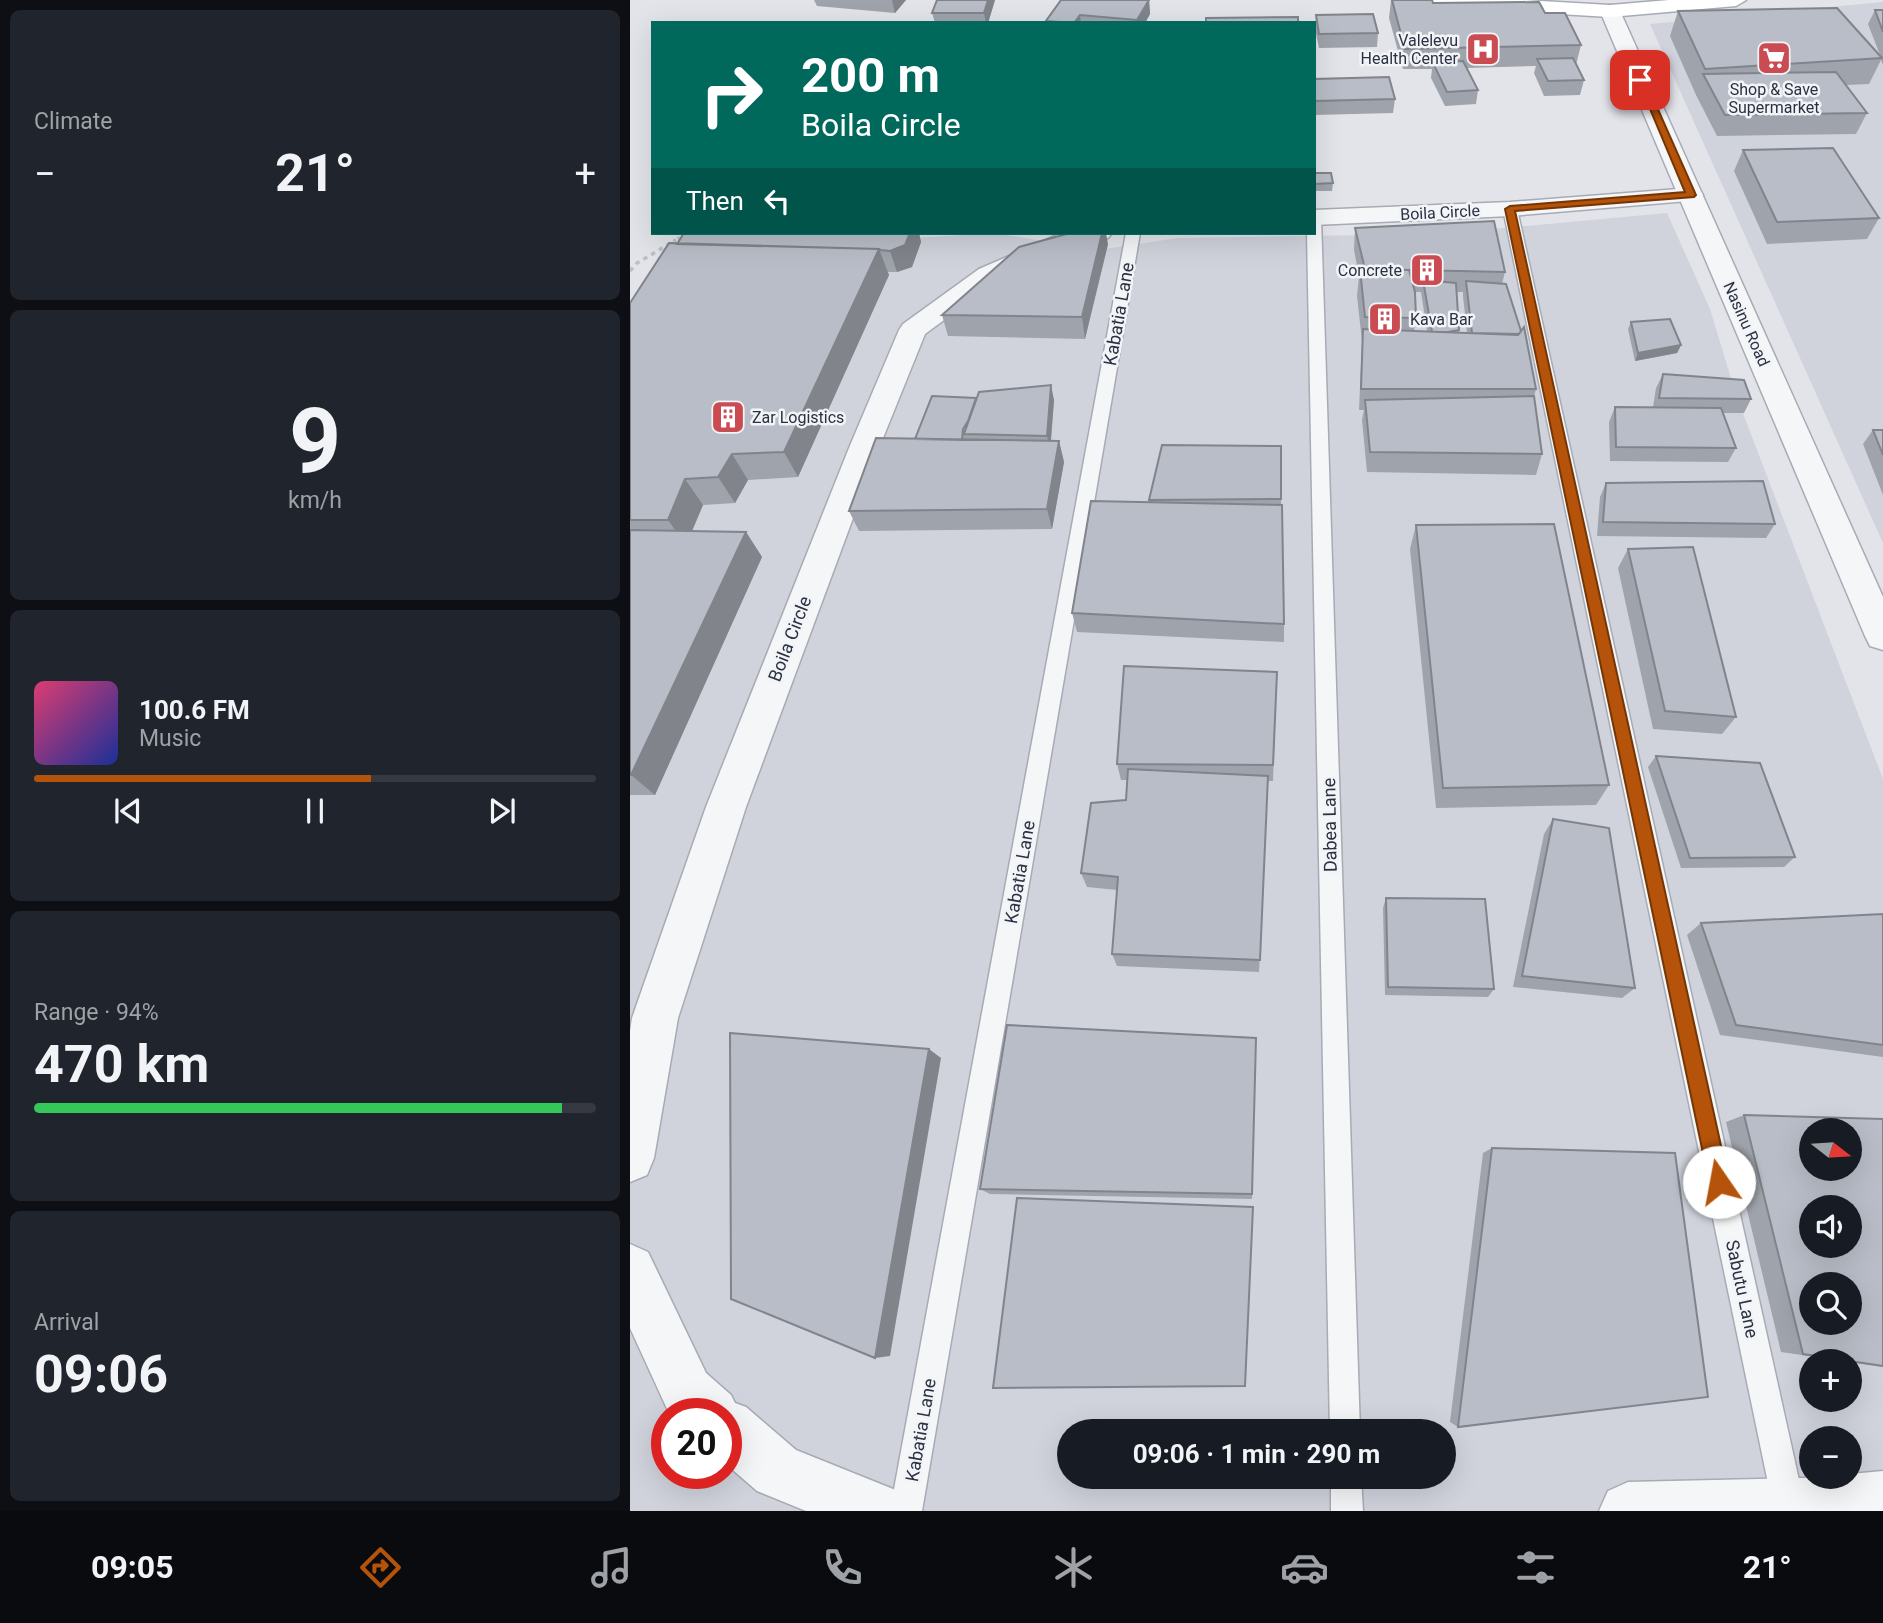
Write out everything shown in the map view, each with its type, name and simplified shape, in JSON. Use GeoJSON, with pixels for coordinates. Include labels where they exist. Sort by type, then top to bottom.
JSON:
{"type":"FeatureCollection","features":[{"type":"Feature","properties":{"kind":"main road"},"geometry":{"type":"LineString","coordinates":[[1422,0],[1610,12],[1736,0]]}},
{"type":"Feature","properties":{"kind":"street","name":"Nasinu Road"},"geometry":{"type":"LineString","coordinates":[[1610,12],[1883,636]]}},
{"type":"Feature","properties":{"kind":"street","name":"Boila Circle"},"geometry":{"type":"LineString","coordinates":[[1316,218],[1510,209],[1691,195]]}},
{"type":"Feature","properties":{"kind":"street","name":"Boila Circle"},"geometry":{"type":"LineString","coordinates":[[630,1158],[655,1018],[722,820],[863,449],[912,330],[988,275],[1064,240],[1089,235]]}},
{"type":"Feature","properties":{"kind":"street"},"geometry":{"type":"LineString","coordinates":[[630,1270],[687,1392],[694,1398]]}},
{"type":"Feature","properties":{"kind":"street"},"geometry":{"type":"LineString","coordinates":[[742,1441],[777,1471],[878,1511]]}},
{"type":"Feature","properties":{"kind":"street"},"geometry":{"type":"LineString","coordinates":[[1628,1511],[1789,1507],[1883,1500]]}},
{"type":"Feature","properties":{"kind":"lane","name":"Sabutu Lane"},"geometry":{"type":"LineString","coordinates":[[1510,209],[1789,1507]]}},
{"type":"Feature","properties":{"kind":"lane","name":"Kabatia Lane"},"geometry":{"type":"LineString","coordinates":[[906,1511],[1133,235]]}},
{"type":"Feature","properties":{"kind":"lane","name":"Dabea Lane"},"geometry":{"type":"LineString","coordinates":[[1314,235],[1345,1419]]}},
{"type":"Feature","properties":{"kind":"lane"},"geometry":{"type":"LineString","coordinates":[[1346,1489],[1347,1511]]}},
{"type":"Feature","properties":{"kind":"path"},"geometry":{"type":"LineString","coordinates":[[630,271],[637,263],[682,235]]}},
{"type":"Feature","properties":{"kind":"shaded area"},"geometry":{"type":"Polygon","coordinates":[[[1883,2],[1883,543],[1650,24],[1883,2]]]}},
{"type":"Feature","properties":{"kind":"shaded area"},"geometry":{"type":"Polygon","coordinates":[[[1667,213],[1710,309],[1736,395],[1883,779],[1883,1511],[630,1511],[630,356],[715,250],[962,235],[1007,235],[1098,250],[1178,238],[1439,234],[1667,213]]]}},
{"type":"Feature","properties":{"kind":"building"},"geometry":{"type":"Polygon","coordinates":[[[937,0],[988,0],[984,13],[932,13],[937,0]]]}},
{"type":"Feature","properties":{"kind":"building"},"geometry":{"type":"Polygon","coordinates":[[[1061,0],[1149,0],[1137,20],[1080,15],[1076,21],[1046,21],[1061,0]]]}},
{"type":"Feature","properties":{"kind":"building"},"geometry":{"type":"Polygon","coordinates":[[[1392,0],[1432,0],[1433,3],[1539,2],[1545,13],[1565,13],[1581,45],[1405,49],[1392,0]]]}},
{"type":"Feature","properties":{"kind":"building"},"geometry":{"type":"Polygon","coordinates":[[[1837,8],[1882,58],[1705,69],[1678,11],[1837,8]]]}},
{"type":"Feature","properties":{"kind":"building"},"geometry":{"type":"Polygon","coordinates":[[[1875,10],[1883,10],[1883,32],[1875,10]]]}},
{"type":"Feature","properties":{"kind":"building"},"geometry":{"type":"Polygon","coordinates":[[[1373,14],[1378,33],[1319,34],[1316,15],[1373,14]]]}},
{"type":"Feature","properties":{"kind":"building"},"geometry":{"type":"Polygon","coordinates":[[[1298,17],[1298,21],[1206,21],[1206,18],[1298,17]]]}},
{"type":"Feature","properties":{"kind":"building"},"geometry":{"type":"Polygon","coordinates":[[[1573,58],[1584,80],[1548,81],[1537,59],[1573,58]]]}},
{"type":"Feature","properties":{"kind":"building"},"geometry":{"type":"Polygon","coordinates":[[[1463,61],[1478,90],[1447,92],[1433,63],[1463,61]]]}},
{"type":"Feature","properties":{"kind":"building"},"geometry":{"type":"Polygon","coordinates":[[[1836,72],[1867,113],[1725,115],[1703,74],[1836,72]]]}},
{"type":"Feature","properties":{"kind":"building"},"geometry":{"type":"Polygon","coordinates":[[[1389,77],[1395,99],[1316,101],[1316,79],[1389,77]]]}},
{"type":"Feature","properties":{"kind":"building"},"geometry":{"type":"Polygon","coordinates":[[[1833,148],[1879,218],[1777,222],[1743,150],[1833,148]]]}},
{"type":"Feature","properties":{"kind":"building"},"geometry":{"type":"Polygon","coordinates":[[[1316,173],[1331,173],[1333,183],[1316,184],[1316,173]]]}},
{"type":"Feature","properties":{"kind":"building"},"geometry":{"type":"Polygon","coordinates":[[[1494,221],[1505,272],[1365,269],[1355,228],[1494,221]]]}},
{"type":"Feature","properties":{"kind":"building"},"geometry":{"type":"Polygon","coordinates":[[[683,235],[909,235],[905,245],[890,251],[677,244],[683,235]]]}},
{"type":"Feature","properties":{"kind":"building"},"geometry":{"type":"Polygon","coordinates":[[[1063,235],[1102,235],[1082,317],[942,315],[1019,247],[1063,235]]]}},
{"type":"Feature","properties":{"kind":"building","name":"Zar Logistics"},"geometry":{"type":"Polygon","coordinates":[[[669,243],[879,249],[784,452],[732,454],[718,477],[685,479],[668,520],[630,520],[630,303],[669,243]]]}},
{"type":"Feature","properties":{"kind":"building"},"geometry":{"type":"Polygon","coordinates":[[[1360,269],[1409,270],[1415,292],[1416,318],[1365,317],[1360,269]]]}},
{"type":"Feature","properties":{"kind":"building"},"geometry":{"type":"Polygon","coordinates":[[[1423,280],[1456,283],[1459,330],[1432,332],[1423,280]]]}},
{"type":"Feature","properties":{"kind":"building"},"geometry":{"type":"Polygon","coordinates":[[[1466,281],[1506,284],[1521,331],[1519,334],[1472,333],[1466,281]]]}},
{"type":"Feature","properties":{"kind":"building"},"geometry":{"type":"Polygon","coordinates":[[[1670,319],[1681,345],[1638,353],[1631,322],[1670,319]]]}},
{"type":"Feature","properties":{"kind":"building"},"geometry":{"type":"Polygon","coordinates":[[[1524,327],[1536,389],[1361,389],[1363,329],[1518,335],[1524,327]]]}},
{"type":"Feature","properties":{"kind":"building"},"geometry":{"type":"Polygon","coordinates":[[[1663,374],[1744,380],[1751,399],[1659,398],[1663,374]]]}},
{"type":"Feature","properties":{"kind":"building"},"geometry":{"type":"Polygon","coordinates":[[[1051,385],[1047,436],[964,434],[979,392],[1051,385]]]}},
{"type":"Feature","properties":{"kind":"building"},"geometry":{"type":"Polygon","coordinates":[[[932,396],[976,398],[963,429],[962,440],[915,439],[932,396]]]}},
{"type":"Feature","properties":{"kind":"building"},"geometry":{"type":"Polygon","coordinates":[[[1534,396],[1542,454],[1370,452],[1365,400],[1534,396]]]}},
{"type":"Feature","properties":{"kind":"building"},"geometry":{"type":"Polygon","coordinates":[[[1615,407],[1721,408],[1736,448],[1616,447],[1615,407]]]}},
{"type":"Feature","properties":{"kind":"building"},"geometry":{"type":"Polygon","coordinates":[[[1873,430],[1883,430],[1883,455],[1873,430]]]}},
{"type":"Feature","properties":{"kind":"building"},"geometry":{"type":"Polygon","coordinates":[[[876,438],[1059,441],[1047,509],[849,511],[876,438]]]}},
{"type":"Feature","properties":{"kind":"building"},"geometry":{"type":"Polygon","coordinates":[[[1162,445],[1281,446],[1281,499],[1149,500],[1162,445]]]}},
{"type":"Feature","properties":{"kind":"building"},"geometry":{"type":"Polygon","coordinates":[[[1763,481],[1775,524],[1603,522],[1606,483],[1763,481]]]}},
{"type":"Feature","properties":{"kind":"building"},"geometry":{"type":"Polygon","coordinates":[[[1091,501],[1282,505],[1284,624],[1072,613],[1091,501]]]}},
{"type":"Feature","properties":{"kind":"building"},"geometry":{"type":"Polygon","coordinates":[[[1554,524],[1609,785],[1443,788],[1416,525],[1554,524]]]}},
{"type":"Feature","properties":{"kind":"building"},"geometry":{"type":"Polygon","coordinates":[[[630,530],[746,532],[631,775],[630,775],[630,530]]]}},
{"type":"Feature","properties":{"kind":"building"},"geometry":{"type":"Polygon","coordinates":[[[1693,547],[1736,717],[1665,711],[1628,549],[1693,547]]]}},
{"type":"Feature","properties":{"kind":"building"},"geometry":{"type":"Polygon","coordinates":[[[1124,666],[1277,672],[1273,765],[1117,764],[1124,666]]]}},
{"type":"Feature","properties":{"kind":"building"},"geometry":{"type":"Polygon","coordinates":[[[1656,756],[1760,763],[1795,857],[1690,858],[1656,756]]]}},
{"type":"Feature","properties":{"kind":"building"},"geometry":{"type":"Polygon","coordinates":[[[1128,769],[1268,776],[1260,960],[1112,954],[1118,877],[1081,873],[1091,803],[1126,800],[1128,769]]]}},
{"type":"Feature","properties":{"kind":"building"},"geometry":{"type":"Polygon","coordinates":[[[1553,819],[1609,828],[1635,988],[1522,976],[1553,819]]]}},
{"type":"Feature","properties":{"kind":"building"},"geometry":{"type":"Polygon","coordinates":[[[1386,898],[1485,899],[1494,989],[1388,987],[1386,898]]]}},
{"type":"Feature","properties":{"kind":"building"},"geometry":{"type":"Polygon","coordinates":[[[1883,914],[1883,1045],[1736,1025],[1701,923],[1883,914]]]}},
{"type":"Feature","properties":{"kind":"building"},"geometry":{"type":"Polygon","coordinates":[[[1007,1025],[1256,1038],[1252,1194],[980,1189],[1007,1025]]]}},
{"type":"Feature","properties":{"kind":"building"},"geometry":{"type":"Polygon","coordinates":[[[730,1033],[929,1049],[875,1358],[731,1299],[730,1033]]]}},
{"type":"Feature","properties":{"kind":"building"},"geometry":{"type":"Polygon","coordinates":[[[1744,1115],[1848,1118],[1799,1118],[1799,1181],[1862,1181],[1862,1118],[1883,1119],[1883,1366],[1862,1363],[1862,1349],[1802,1349],[1744,1115]]]}},
{"type":"Feature","properties":{"kind":"building"},"geometry":{"type":"Polygon","coordinates":[[[1492,1148],[1675,1153],[1708,1397],[1458,1427],[1492,1148]]]}},
{"type":"Feature","properties":{"kind":"building"},"geometry":{"type":"Polygon","coordinates":[[[1017,1198],[1253,1207],[1245,1386],[993,1388],[1017,1198]]]}},
{"type":"Feature","properties":{"kind":"place","name":"Valelevu Health Center"},"geometry":{"type":"Point","coordinates":[1483,49]}},
{"type":"Feature","properties":{"kind":"place","name":"Shop & Save Supermarket"},"geometry":{"type":"Point","coordinates":[1774,58]}},
{"type":"Feature","properties":{"kind":"place","name":"Concrete"},"geometry":{"type":"Point","coordinates":[1427,270]}},
{"type":"Feature","properties":{"kind":"place","name":"Kava Bar"},"geometry":{"type":"Point","coordinates":[1385,319]}},
{"type":"Feature","properties":{"kind":"place","name":"Zar Logistics"},"geometry":{"type":"Point","coordinates":[728,417]}},
{"type":"Feature","properties":{"kind":"route"},"geometry":{"type":"LineString","coordinates":[[1640,80],[1691,195],[1510,209],[1719,1182]]}}]}
